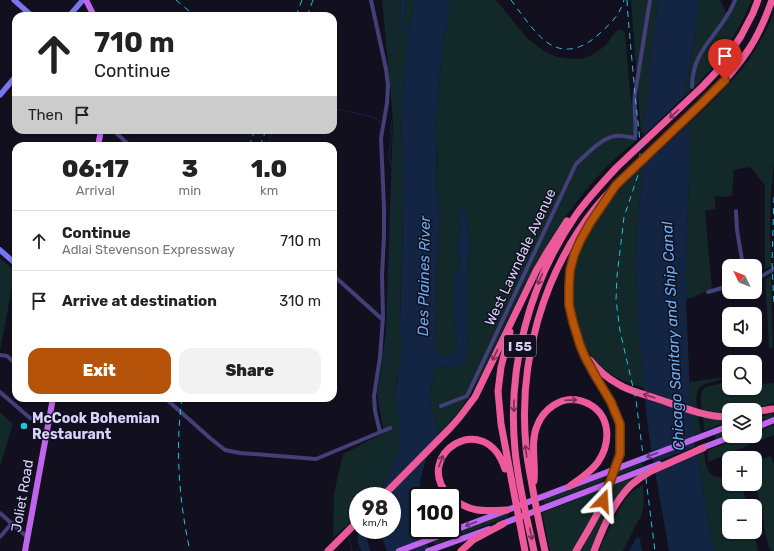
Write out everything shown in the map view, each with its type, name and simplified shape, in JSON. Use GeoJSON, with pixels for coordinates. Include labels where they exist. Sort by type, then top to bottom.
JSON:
{"type":"FeatureCollection","features":[{"type":"Feature","properties":{"kind":"highway","name":"I 55"},"geometry":{"type":"LineString","coordinates":[[534,551],[515,451],[514,394],[518,358],[530,307],[537,287],[553,252],[585,203],[617,167],[702,87],[720,68],[747,25],[758,0]]}},
{"type":"Feature","properties":{"kind":"highway","name":"I 55"},"geometry":{"type":"LineString","coordinates":[[545,551],[526,448],[524,406],[526,377],[532,345],[539,316],[552,279],[569,247],[595,208],[626,174],[701,104],[730,74],[757,35],[773,1]]}},
{"type":"Feature","properties":{"kind":"highway"},"geometry":{"type":"LineString","coordinates":[[392,487],[451,427],[475,397],[536,271],[558,234],[594,186],[617,167]]}},
{"type":"Feature","properties":{"kind":"highway"},"geometry":{"type":"LineString","coordinates":[[576,551],[603,501],[620,454],[620,424],[611,402],[585,357],[576,334],[569,305],[570,270],[580,241],[590,223],[616,185]]}},
{"type":"Feature","properties":{"kind":"highway"},"geometry":{"type":"LineString","coordinates":[[518,308],[504,352],[498,392],[501,424],[525,551]]}},
{"type":"Feature","properties":{"kind":"highway"},"geometry":{"type":"LineString","coordinates":[[576,334],[584,351],[597,368],[612,381],[624,388],[705,414],[722,417]]}},
{"type":"Feature","properties":{"kind":"highway"},"geometry":{"type":"LineString","coordinates":[[533,489],[534,442],[536,427],[549,408],[562,401],[573,399],[583,401],[600,413],[606,423],[608,435],[605,450],[598,462],[591,470],[570,486]]}},
{"type":"Feature","properties":{"kind":"highway"},"geometry":{"type":"LineString","coordinates":[[762,412],[773,408]]}},
{"type":"Feature","properties":{"kind":"highway"},"geometry":{"type":"LineString","coordinates":[[442,487],[438,469],[446,451],[460,440],[475,439],[494,448],[503,462],[513,488]]}},
{"type":"Feature","properties":{"kind":"highway"},"geometry":{"type":"LineString","coordinates":[[594,551],[610,515],[618,500],[626,490],[651,471],[703,448]]}},
{"type":"Feature","properties":{"kind":"highway"},"geometry":{"type":"LineString","coordinates":[[461,505],[477,510],[507,510]]}},
{"type":"Feature","properties":{"kind":"highway"},"geometry":{"type":"LineString","coordinates":[[461,551],[473,540],[506,523]]}},
{"type":"Feature","properties":{"kind":"highway"},"geometry":{"type":"LineString","coordinates":[[328,551],[349,530]]}},
{"type":"Feature","properties":{"kind":"main road"},"geometry":{"type":"LineString","coordinates":[[86,0],[92,12]]}},
{"type":"Feature","properties":{"kind":"main road","name":"Joliet Road"},"geometry":{"type":"LineString","coordinates":[[25,551],[51,402]]}},
{"type":"Feature","properties":{"kind":"main road"},"geometry":{"type":"LineString","coordinates":[[762,425],[774,420]]}},
{"type":"Feature","properties":{"kind":"main road"},"geometry":{"type":"LineString","coordinates":[[399,551],[722,428]]}},
{"type":"Feature","properties":{"kind":"main road"},"geometry":{"type":"LineString","coordinates":[[428,551],[506,523],[722,440]]}},
{"type":"Feature","properties":{"kind":"street"},"geometry":{"type":"LineString","coordinates":[[14,0],[28,12]]}},
{"type":"Feature","properties":{"kind":"street"},"geometry":{"type":"LineString","coordinates":[[72,12],[83,0]]}},
{"type":"Feature","properties":{"kind":"street"},"geometry":{"type":"LineString","coordinates":[[371,0],[388,85],[387,103],[381,138],[384,208],[382,275],[383,320],[380,357],[374,396],[375,411],[380,432]]}},
{"type":"Feature","properties":{"kind":"street","name":"West Lawndale Avenue"},"geometry":{"type":"LineString","coordinates":[[441,406],[467,396],[576,164],[591,150],[610,137],[620,136],[635,138],[636,130],[634,103],[636,83],[640,67],[650,0]]}},
{"type":"Feature","properties":{"kind":"street"},"geometry":{"type":"LineString","coordinates":[[692,87],[692,73],[697,59],[728,14],[735,0]]}},
{"type":"Feature","properties":{"kind":"street"},"geometry":{"type":"LineString","coordinates":[[0,95],[12,81]]}},
{"type":"Feature","properties":{"kind":"street"},"geometry":{"type":"LineString","coordinates":[[116,134],[126,142]]}},
{"type":"Feature","properties":{"kind":"street"},"geometry":{"type":"LineString","coordinates":[[736,211],[737,230],[742,259]]}},
{"type":"Feature","properties":{"kind":"street"},"geometry":{"type":"LineString","coordinates":[[0,250],[12,260]]}},
{"type":"Feature","properties":{"kind":"street"},"geometry":{"type":"LineString","coordinates":[[762,276],[774,269]]}},
{"type":"Feature","properties":{"kind":"street"},"geometry":{"type":"LineString","coordinates":[[337,279],[383,320]]}},
{"type":"Feature","properties":{"kind":"street"},"geometry":{"type":"LineString","coordinates":[[708,292],[722,288]]}},
{"type":"Feature","properties":{"kind":"street"},"geometry":{"type":"LineString","coordinates":[[0,355],[7,356],[12,360]]}},
{"type":"Feature","properties":{"kind":"street"},"geometry":{"type":"LineString","coordinates":[[0,392],[30,418],[48,421]]}},
{"type":"Feature","properties":{"kind":"street"},"geometry":{"type":"LineString","coordinates":[[170,402],[225,450],[240,453],[316,459],[390,428]]}},
{"type":"Feature","properties":{"kind":"street"},"geometry":{"type":"LineString","coordinates":[[0,513],[27,537]]}},
{"type":"Feature","properties":{"kind":"street"},"geometry":{"type":"LineString","coordinates":[[0,537],[12,523]]}},
{"type":"Feature","properties":{"kind":"green space"},"geometry":{"type":"Polygon","coordinates":[[[382,0],[401,0],[402,30],[407,35],[402,120],[400,122],[403,146],[403,230],[400,313],[402,347],[395,394],[401,439],[398,453],[383,487],[349,487],[349,523],[333,538],[334,493],[343,454],[384,433],[377,394],[386,331],[393,119],[382,0]]]}},
{"type":"Feature","properties":{"kind":"green space"},"geometry":{"type":"Polygon","coordinates":[[[406,0],[415,0],[412,19],[408,30],[405,23],[406,0]]]}},
{"type":"Feature","properties":{"kind":"green space"},"geometry":{"type":"Polygon","coordinates":[[[449,0],[496,0],[528,39],[544,51],[557,57],[581,59],[594,54],[606,45],[616,31],[622,29],[625,33],[630,91],[637,140],[601,173],[562,222],[530,275],[471,393],[462,408],[438,434],[437,425],[430,403],[430,394],[435,370],[442,366],[452,368],[466,359],[468,334],[468,271],[470,239],[467,214],[459,211],[457,216],[460,221],[461,228],[457,241],[460,263],[454,292],[453,308],[457,340],[453,353],[449,357],[446,357],[436,349],[434,336],[437,313],[436,271],[440,212],[436,183],[437,104],[444,33],[449,19],[449,0]]]}},
{"type":"Feature","properties":{"kind":"green space"},"geometry":{"type":"Polygon","coordinates":[[[631,0],[658,0],[649,69],[649,92],[644,120],[644,131],[641,133],[631,0]]]}},
{"type":"Feature","properties":{"kind":"green space"},"geometry":{"type":"Polygon","coordinates":[[[699,0],[720,0],[727,14],[713,34],[691,75],[690,92],[685,96],[695,38],[699,0]]]}},
{"type":"Feature","properties":{"kind":"green space"},"geometry":{"type":"Polygon","coordinates":[[[737,0],[752,0],[727,48],[693,89],[694,73],[699,58],[737,0]]]}},
{"type":"Feature","properties":{"kind":"green space"},"geometry":{"type":"Polygon","coordinates":[[[774,13],[774,164],[771,190],[771,266],[765,269],[765,185],[750,167],[734,170],[732,195],[727,197],[715,196],[715,209],[705,211],[712,289],[686,300],[686,254],[690,152],[688,124],[719,95],[742,69],[760,42],[774,13]]]}},
{"type":"Feature","properties":{"kind":"green space"},"geometry":{"type":"Polygon","coordinates":[[[643,166],[637,223],[636,264],[638,321],[644,388],[625,382],[612,375],[602,368],[592,357],[582,338],[577,324],[572,287],[574,270],[578,258],[597,220],[619,189],[643,166]]]}},
{"type":"Feature","properties":{"kind":"green space"},"geometry":{"type":"Polygon","coordinates":[[[0,258],[12,268],[12,287],[0,351],[0,258]]]}},
{"type":"Feature","properties":{"kind":"green space"},"geometry":{"type":"Polygon","coordinates":[[[771,275],[773,348],[769,348],[765,279],[771,275]]]}},
{"type":"Feature","properties":{"kind":"green space"},"geometry":{"type":"Polygon","coordinates":[[[722,377],[719,380],[702,385],[697,395],[697,409],[693,408],[690,394],[690,382],[722,377]]]}},
{"type":"Feature","properties":{"kind":"green space"},"geometry":{"type":"Polygon","coordinates":[[[722,383],[722,395],[762,395],[762,384],[774,383],[774,403],[762,407],[762,403],[722,403],[722,414],[702,411],[701,395],[702,391],[708,386],[722,383]]]}},
{"type":"Feature","properties":{"kind":"green space"},"geometry":{"type":"Polygon","coordinates":[[[0,412],[13,424],[0,466],[0,412]]]}},
{"type":"Feature","properties":{"kind":"green space"},"geometry":{"type":"Polygon","coordinates":[[[694,412],[698,414],[701,433],[694,435],[694,412]]]}},
{"type":"Feature","properties":{"kind":"green space"},"geometry":{"type":"Polygon","coordinates":[[[772,413],[773,417],[762,421],[762,417],[772,413]]]}},
{"type":"Feature","properties":{"kind":"green space"},"geometry":{"type":"Polygon","coordinates":[[[703,415],[722,418],[722,424],[704,431],[703,415]]]}},
{"type":"Feature","properties":{"kind":"green space"},"geometry":{"type":"Polygon","coordinates":[[[774,425],[774,435],[762,440],[762,429],[774,425]]]}},
{"type":"Feature","properties":{"kind":"green space"},"geometry":{"type":"Polygon","coordinates":[[[722,431],[722,436],[715,439],[714,434],[722,431]]]}},
{"type":"Feature","properties":{"kind":"green space"},"geometry":{"type":"Polygon","coordinates":[[[726,443],[754,443],[735,451],[722,451],[722,456],[708,462],[708,450],[726,443]]]}},
{"type":"Feature","properties":{"kind":"green space"},"geometry":{"type":"Polygon","coordinates":[[[704,452],[707,469],[709,472],[716,477],[722,478],[722,491],[743,491],[746,499],[722,499],[722,539],[755,539],[758,551],[714,551],[697,455],[704,452]]]}},
{"type":"Feature","properties":{"kind":"green space"},"geometry":{"type":"Polygon","coordinates":[[[771,456],[774,466],[774,551],[769,548],[765,531],[762,499],[759,499],[757,491],[762,491],[762,459],[771,456]]]}},
{"type":"Feature","properties":{"kind":"green space"},"geometry":{"type":"Polygon","coordinates":[[[642,462],[643,466],[616,476],[618,471],[642,462]]]}},
{"type":"Feature","properties":{"kind":"green space"},"geometry":{"type":"Polygon","coordinates":[[[643,473],[630,483],[592,551],[580,551],[599,517],[613,484],[643,473]]]}},
{"type":"Feature","properties":{"kind":"green space"},"geometry":{"type":"Polygon","coordinates":[[[605,476],[603,481],[544,504],[543,499],[605,476]]]}},
{"type":"Feature","properties":{"kind":"green space"},"geometry":{"type":"Polygon","coordinates":[[[643,484],[644,503],[642,515],[623,551],[599,551],[623,503],[633,491],[643,484]]]}},
{"type":"Feature","properties":{"kind":"green space"},"geometry":{"type":"Polygon","coordinates":[[[607,487],[575,551],[550,551],[542,513],[607,487]]]}},
{"type":"Feature","properties":{"kind":"green space"},"geometry":{"type":"Polygon","coordinates":[[[507,513],[508,517],[461,535],[461,530],[507,513]]]}},
{"type":"Feature","properties":{"kind":"green space"},"geometry":{"type":"Polygon","coordinates":[[[438,539],[450,539],[434,545],[433,541],[438,539]]]}},
{"type":"Feature","properties":{"kind":"water","name":"Des Plaines River"},"geometry":{"type":"Polygon","coordinates":[[[401,0],[406,0],[405,23],[408,30],[412,19],[415,0],[449,0],[449,19],[444,33],[437,104],[436,189],[439,190],[437,200],[440,212],[436,271],[437,313],[434,342],[436,349],[446,357],[449,357],[453,353],[457,339],[453,308],[454,275],[459,269],[460,263],[457,241],[461,225],[457,216],[461,209],[467,213],[470,239],[466,359],[464,364],[452,368],[442,366],[435,370],[430,394],[430,403],[437,425],[438,434],[431,452],[426,459],[420,487],[409,487],[409,539],[426,539],[429,551],[387,551],[382,539],[401,539],[401,487],[383,487],[399,448],[400,439],[400,423],[395,393],[402,351],[400,325],[403,226],[403,146],[400,124],[402,120],[402,98],[407,35],[402,30],[401,0]]]}},
{"type":"Feature","properties":{"kind":"water","name":"Chicago Sanitary and Ship Canal"},"geometry":{"type":"Polygon","coordinates":[[[658,0],[699,0],[695,38],[685,96],[690,152],[686,254],[686,300],[690,394],[694,412],[694,442],[714,551],[669,551],[647,420],[638,321],[636,264],[637,223],[642,185],[644,120],[649,92],[649,69],[658,0]]]}},
{"type":"Feature","properties":{"kind":"water"},"geometry":{"type":"Polygon","coordinates":[[[637,537],[640,539],[642,551],[629,551],[637,537]]]}},
{"type":"Feature","properties":{"kind":"water"},"geometry":{"type":"Polygon","coordinates":[[[367,539],[370,551],[362,551],[358,540],[367,539]]]}},
{"type":"Feature","properties":{"kind":"pier"},"geometry":{"type":"Polygon","coordinates":[[[687,94],[690,122],[641,168],[642,137],[687,94]]]}},
{"type":"Feature","properties":{"kind":"pier"},"geometry":{"type":"Polygon","coordinates":[[[697,446],[699,454],[653,473],[652,463],[697,446]]]}},
{"type":"Feature","properties":{"kind":"waterway"},"geometry":{"type":"LineString","coordinates":[[383,420],[380,405],[380,393],[387,348],[393,171],[389,152],[391,141],[391,124],[396,107],[397,85],[391,34],[390,0]]}},
{"type":"Feature","properties":{"kind":"waterway"},"geometry":{"type":"LineString","coordinates":[[337,109],[372,117],[381,122]]}},
{"type":"Feature","properties":{"kind":"waterway"},"geometry":{"type":"LineString","coordinates":[[268,142],[272,134]]}},
{"type":"Feature","properties":{"kind":"waterway"},"geometry":{"type":"LineString","coordinates":[[347,527],[345,515],[347,507],[354,498],[374,482],[379,474],[387,448],[385,436]]}},
{"type":"Feature","properties":{"kind":"waterway"},"geometry":{"type":"LineString","coordinates":[[348,534],[352,551]]}},
{"type":"Feature","properties":{"kind":"railway"},"geometry":{"type":"LineString","coordinates":[[176,0],[190,12]]}},
{"type":"Feature","properties":{"kind":"railway"},"geometry":{"type":"LineString","coordinates":[[298,12],[302,0]]}},
{"type":"Feature","properties":{"kind":"railway"},"geometry":{"type":"LineString","coordinates":[[308,12],[313,0]]}},
{"type":"Feature","properties":{"kind":"railway"},"geometry":{"type":"LineString","coordinates":[[511,0],[531,27],[544,40],[558,48],[566,49],[580,47],[593,39],[614,19],[624,0]]}},
{"type":"Feature","properties":{"kind":"railway"},"geometry":{"type":"LineString","coordinates":[[627,0],[640,155],[638,175],[624,217],[617,276],[616,300],[620,331],[636,400],[655,551]]}},
{"type":"Feature","properties":{"kind":"railway"},"geometry":{"type":"LineString","coordinates":[[250,142],[254,134]]}},
{"type":"Feature","properties":{"kind":"railway"},"geometry":{"type":"LineString","coordinates":[[262,142],[264,134]]}},
{"type":"Feature","properties":{"kind":"railway"},"geometry":{"type":"LineString","coordinates":[[774,197],[772,263],[774,307]]}},
{"type":"Feature","properties":{"kind":"railway"},"geometry":{"type":"LineString","coordinates":[[182,402],[179,436],[179,475],[183,513],[190,551]]}},
{"type":"Feature","properties":{"kind":"place","name":"McCook Bohemian Restaurant"},"geometry":{"type":"Point","coordinates":[24,426]}},
{"type":"Feature","properties":{"kind":"route"},"geometry":{"type":"LineString","coordinates":[[603,501],[620,454],[620,424],[611,402],[585,357],[573,322],[569,305],[569,286],[570,270],[574,255],[590,223],[616,185],[725,80]]}}]}
